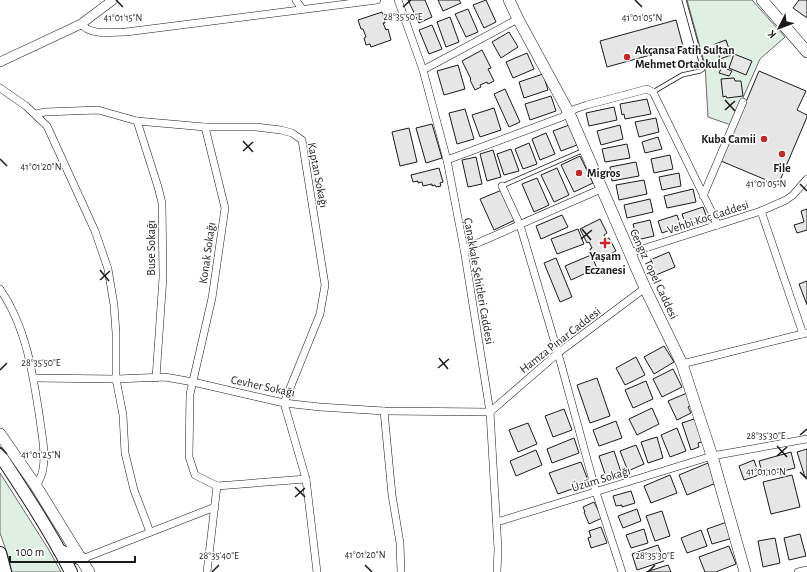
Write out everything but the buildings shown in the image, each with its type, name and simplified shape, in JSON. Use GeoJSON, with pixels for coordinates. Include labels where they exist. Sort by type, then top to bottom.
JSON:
{"type":"FeatureCollection","features":[{"type":"Feature","properties":{"kind":"highway"},"geometry":{"type":"LineString","coordinates":[[0,455],[60,551],[71,572]]}},
{"type":"Feature","properties":{"kind":"highway"},"geometry":{"type":"LineString","coordinates":[[60,551],[82,559]]}},
{"type":"Feature","properties":{"kind":"highway"},"geometry":{"type":"LineString","coordinates":[[0,553],[5,572]]}},
{"type":"Feature","properties":{"kind":"main road","name":"Cengiz Topel Caddesi"},"geometry":{"type":"LineString","coordinates":[[509,0],[569,113],[645,288],[682,364],[712,456],[745,572]]}},
{"type":"Feature","properties":{"kind":"main road"},"geometry":{"type":"LineString","coordinates":[[762,0],[807,52]]}},
{"type":"Feature","properties":{"kind":"main road"},"geometry":{"type":"LineString","coordinates":[[0,434],[36,486],[82,559],[88,572]]}},
{"type":"Feature","properties":{"kind":"street"},"geometry":{"type":"LineString","coordinates":[[0,62],[81,24],[102,4],[114,0]]}},
{"type":"Feature","properties":{"kind":"street"},"geometry":{"type":"LineString","coordinates":[[296,0],[302,9]]}},
{"type":"Feature","properties":{"kind":"street"},"geometry":{"type":"LineString","coordinates":[[81,24],[86,29],[92,31],[126,32],[378,0]]}},
{"type":"Feature","properties":{"kind":"street","name":"Çanakkale Şehitleri Caddesi"},"geometry":{"type":"LineString","coordinates":[[398,0],[423,70],[447,160],[464,249],[490,412],[497,522],[497,572]]}},
{"type":"Feature","properties":{"kind":"street"},"geometry":{"type":"LineString","coordinates":[[423,70],[518,19]]}},
{"type":"Feature","properties":{"kind":"street"},"geometry":{"type":"LineString","coordinates":[[0,88],[36,114],[47,126],[95,231],[108,269],[114,305],[116,332],[116,379],[123,416],[126,453],[134,490],[150,532]]}},
{"type":"Feature","properties":{"kind":"street"},"geometry":{"type":"LineString","coordinates":[[447,160],[569,113],[575,109],[647,89],[653,92],[718,225]]}},
{"type":"Feature","properties":{"kind":"street"},"geometry":{"type":"LineString","coordinates":[[703,196],[743,102]]}},
{"type":"Feature","properties":{"kind":"street","name":"Kaptan Sokağı"},"geometry":{"type":"LineString","coordinates":[[36,114],[45,112],[98,110],[137,121],[204,127],[256,127],[281,130],[302,140],[325,285],[320,314],[284,403]]}},
{"type":"Feature","properties":{"kind":"street","name":"Buse Sokağı"},"geometry":{"type":"LineString","coordinates":[[137,121],[162,203],[162,277],[156,378]]}},
{"type":"Feature","properties":{"kind":"street","name":"Konak Sokağı"},"geometry":{"type":"LineString","coordinates":[[204,127],[225,208],[212,298],[190,394],[189,457],[195,474],[217,486]]}},
{"type":"Feature","properties":{"kind":"street","name":"Vehbi Koç Caddesi"},"geometry":{"type":"LineString","coordinates":[[630,253],[761,211],[786,200],[793,195],[807,179]]}},
{"type":"Feature","properties":{"kind":"street"},"geometry":{"type":"LineString","coordinates":[[502,186],[520,225],[558,353],[596,492],[622,572]]}},
{"type":"Feature","properties":{"kind":"street"},"geometry":{"type":"LineString","coordinates":[[464,249],[601,188]]}},
{"type":"Feature","properties":{"kind":"street"},"geometry":{"type":"LineString","coordinates":[[682,364],[805,334],[761,211]]}},
{"type":"Feature","properties":{"kind":"street","name":"Hamza Pınar Caddesi"},"geometry":{"type":"LineString","coordinates":[[490,412],[558,353],[645,288]]}},
{"type":"Feature","properties":{"kind":"street"},"geometry":{"type":"LineString","coordinates":[[0,289],[7,300],[23,336],[34,378],[44,450],[43,470],[36,486]]}},
{"type":"Feature","properties":{"kind":"street","name":"Cevher Sokağı"},"geometry":{"type":"LineString","coordinates":[[34,378],[116,379],[165,377],[284,403],[320,408],[384,411],[490,412]]}},
{"type":"Feature","properties":{"kind":"street"},"geometry":{"type":"LineString","coordinates":[[284,403],[306,479],[317,572]]}},
{"type":"Feature","properties":{"kind":"street"},"geometry":{"type":"LineString","coordinates":[[384,411],[392,495],[400,543],[401,572]]}},
{"type":"Feature","properties":{"kind":"street","name":"Üzüm Sokağı"},"geometry":{"type":"LineString","coordinates":[[497,522],[712,456],[807,439]]}},
{"type":"Feature","properties":{"kind":"street"},"geometry":{"type":"LineString","coordinates":[[207,572],[217,486],[306,479]]}},
{"type":"Feature","properties":{"kind":"street"},"geometry":{"type":"LineString","coordinates":[[82,559],[215,507]]}},
{"type":"Feature","properties":{"kind":"street"},"geometry":{"type":"LineString","coordinates":[[798,572],[807,570]]}},
{"type":"Feature","properties":{"kind":"lane"},"geometry":{"type":"LineString","coordinates":[[653,92],[682,75],[703,69],[684,0]]}},
{"type":"Feature","properties":{"kind":"lane"},"geometry":{"type":"LineString","coordinates":[[502,186],[585,149]]}},
{"type":"Feature","properties":{"kind":"green space"},"geometry":{"type":"Polygon","coordinates":[[[687,0],[752,0],[785,37],[760,59],[731,125],[708,117],[705,65],[687,0]]]}},
{"type":"Feature","properties":{"kind":"green space"},"geometry":{"type":"Polygon","coordinates":[[[0,473],[49,550],[61,572],[12,572],[0,533],[0,473]]]}},
{"type":"Feature","properties":{"kind":"place","name":"Akçansa Fatih Sultan Mehmet Ortaokulu"},"geometry":{"type":"Point","coordinates":[627,57]}},
{"type":"Feature","properties":{"kind":"place","name":"Kuba Camii"},"geometry":{"type":"Point","coordinates":[764,139]}},
{"type":"Feature","properties":{"kind":"place","name":"File"},"geometry":{"type":"Point","coordinates":[782,154]}},
{"type":"Feature","properties":{"kind":"place","name":"Migros"},"geometry":{"type":"Point","coordinates":[579,173]}},
{"type":"Feature","properties":{"kind":"place","name":"Yaşam Eczanesi"},"geometry":{"type":"Point","coordinates":[605,243]}}]}
